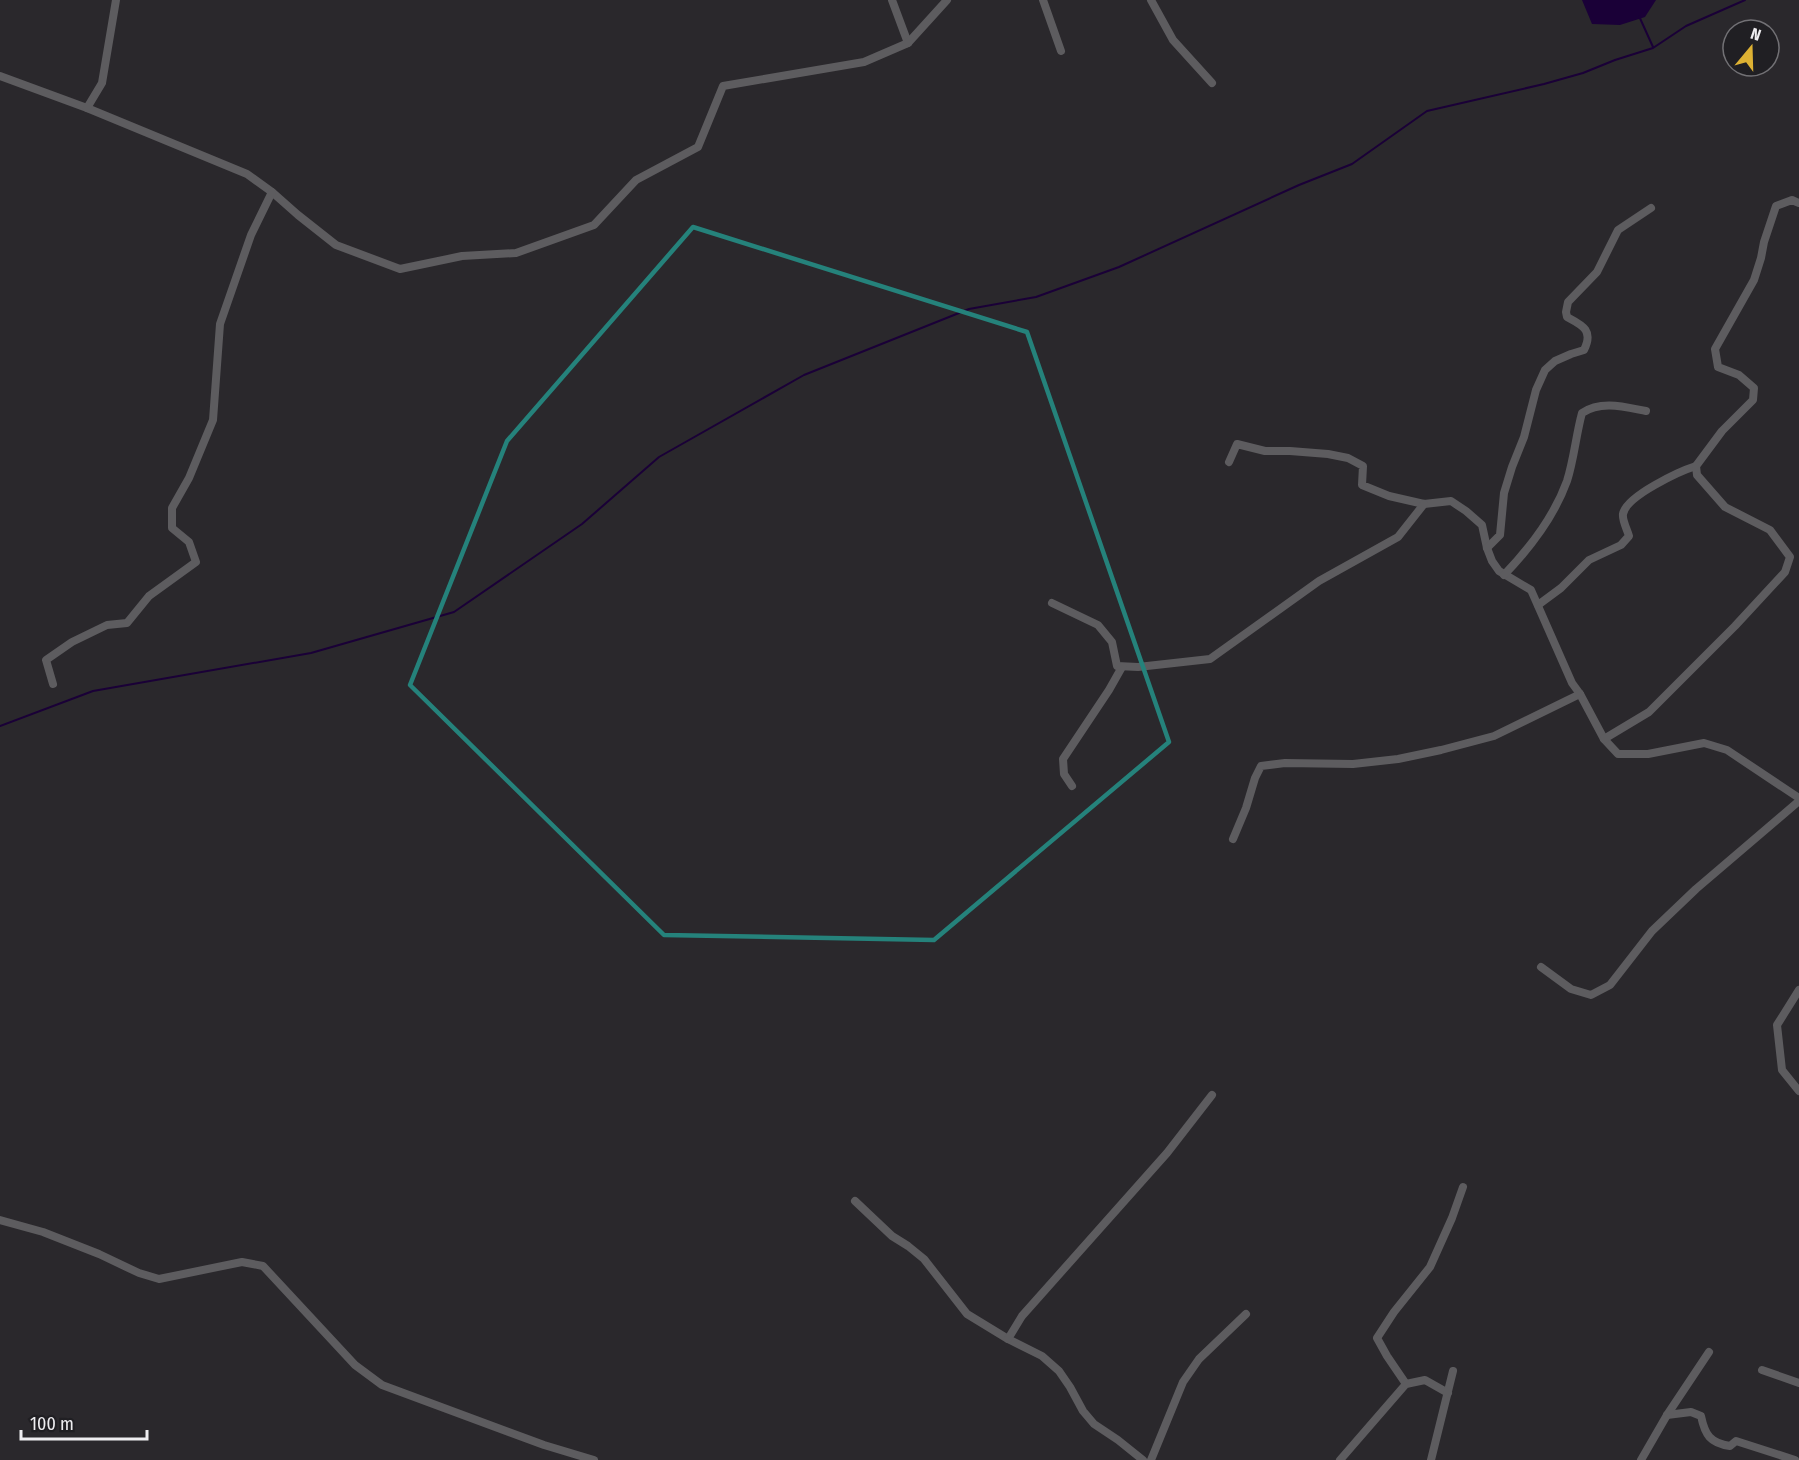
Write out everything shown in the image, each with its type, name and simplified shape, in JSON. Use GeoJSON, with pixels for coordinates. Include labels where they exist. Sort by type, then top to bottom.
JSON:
{"type":"FeatureCollection","features":[{"type":"Feature","properties":{"kind":"street"},"geometry":{"type":"LineString","coordinates":[[87,108],[102,83],[116,0]]}},
{"type":"Feature","properties":{"kind":"street"},"geometry":{"type":"LineString","coordinates":[[892,0],[908,44]]}},
{"type":"Feature","properties":{"kind":"street"},"geometry":{"type":"LineString","coordinates":[[0,76],[87,108],[247,174],[336,245],[400,269],[462,256],[516,253],[594,225],[636,180],[698,147],[723,86],[864,62],[908,44],[947,0]]}},
{"type":"Feature","properties":{"kind":"street"},"geometry":{"type":"LineString","coordinates":[[1043,0],[1062,51]]}},
{"type":"Feature","properties":{"kind":"street"},"geometry":{"type":"LineString","coordinates":[[1151,0],[1173,40],[1212,83]]}},
{"type":"Feature","properties":{"kind":"street"},"geometry":{"type":"LineString","coordinates":[[53,684],[46,660],[72,642],[107,625],[127,623],[149,596],[196,562],[189,542],[172,528],[172,508],[189,478],[213,420],[220,324],[251,235],[272,192]]}},
{"type":"Feature","properties":{"kind":"street"},"geometry":{"type":"LineString","coordinates":[[1538,605],[1561,588],[1589,560],[1621,545],[1629,536],[1622,516],[1624,507],[1633,499],[1696,466],[1722,431],[1753,400],[1754,388],[1739,375],[1719,367],[1715,349],[1754,280],[1776,206],[1792,200],[1799,203]]}},
{"type":"Feature","properties":{"kind":"street"},"geometry":{"type":"LineString","coordinates":[[1487,548],[1500,535],[1504,493],[1524,437],[1536,390],[1545,370],[1555,361],[1584,350],[1587,346],[1587,332],[1584,326],[1567,317],[1568,302],[1597,272],[1618,230],[1651,208]]}},
{"type":"Feature","properties":{"kind":"street"},"geometry":{"type":"LineString","coordinates":[[1504,575],[1524,554],[1542,528],[1562,491],[1582,412],[1592,406],[1612,405],[1646,411]]}},
{"type":"Feature","properties":{"kind":"street"},"geometry":{"type":"LineString","coordinates":[[1228,462],[1237,444],[1265,451],[1290,451],[1348,458],[1363,466],[1362,485],[1389,496],[1424,504],[1451,501],[1482,525],[1487,548],[1498,571],[1531,590],[1572,683],[1604,739],[1618,754],[1648,754],[1704,743],[1726,750],[1799,799],[1696,889],[1652,931],[1610,985],[1591,994],[1581,992],[1571,989],[1541,967]]}},
{"type":"Feature","properties":{"kind":"street"},"geometry":{"type":"LineString","coordinates":[[1604,739],[1649,712],[1785,572],[1790,557],[1770,530],[1725,507],[1697,475],[1696,466]]}},
{"type":"Feature","properties":{"kind":"street"},"geometry":{"type":"LineString","coordinates":[[1052,603],[1098,625],[1112,642],[1116,666],[1138,667],[1210,659],[1319,581],[1398,537],[1424,504]]}},
{"type":"Feature","properties":{"kind":"street"},"geometry":{"type":"LineString","coordinates":[[1072,786],[1064,774],[1063,759],[1122,667]]}},
{"type":"Feature","properties":{"kind":"street"},"geometry":{"type":"LineString","coordinates":[[1233,839],[1261,766],[1285,763],[1353,764],[1398,759],[1441,750],[1494,736],[1580,694]]}},
{"type":"Feature","properties":{"kind":"street"},"geometry":{"type":"LineString","coordinates":[[1799,990],[1777,1025],[1782,1070],[1799,1091]]}},
{"type":"Feature","properties":{"kind":"street"},"geometry":{"type":"LineString","coordinates":[[1008,1339],[1022,1316],[1167,1153],[1212,1095]]}},
{"type":"Feature","properties":{"kind":"street"},"geometry":{"type":"LineString","coordinates":[[1406,1384],[1377,1338],[1394,1312],[1430,1267],[1463,1187]]}},
{"type":"Feature","properties":{"kind":"street"},"geometry":{"type":"LineString","coordinates":[[855,1201],[885,1230],[924,1259],[967,1314],[1042,1356],[1059,1371],[1083,1411],[1094,1424],[1143,1460]]}},
{"type":"Feature","properties":{"kind":"street"},"geometry":{"type":"LineString","coordinates":[[0,1220],[43,1232],[159,1279],[242,1262],[263,1266],[355,1365],[382,1385],[544,1445],[594,1460]]}},
{"type":"Feature","properties":{"kind":"street"},"geometry":{"type":"LineString","coordinates":[[1151,1460],[1183,1382],[1199,1359],[1246,1314]]}},
{"type":"Feature","properties":{"kind":"street"},"geometry":{"type":"LineString","coordinates":[[1641,1460],[1668,1414],[1709,1353]]}},
{"type":"Feature","properties":{"kind":"street"},"geometry":{"type":"LineString","coordinates":[[1762,1370],[1799,1383]]}},
{"type":"Feature","properties":{"kind":"street"},"geometry":{"type":"LineString","coordinates":[[1431,1460],[1453,1371]]}},
{"type":"Feature","properties":{"kind":"street"},"geometry":{"type":"LineString","coordinates":[[1340,1460],[1406,1384],[1425,1380],[1448,1393]]}},
{"type":"Feature","properties":{"kind":"street"},"geometry":{"type":"LineString","coordinates":[[1668,1414],[1691,1412],[1701,1416],[1704,1431],[1716,1444],[1730,1446],[1736,1441],[1795,1460]]}},
{"type":"Feature","properties":{"kind":"highlighted area"},"geometry":{"type":"Polygon","coordinates":[[[693,227],[1027,332],[1169,742],[934,940],[664,935],[410,685],[507,441],[693,227]]]}},
{"type":"Feature","properties":{"kind":"shaded area"},"geometry":{"type":"Polygon","coordinates":[[[1582,0],[1656,0],[1645,17],[1620,25],[1592,24],[1582,0]]]}},
{"type":"Feature","properties":{"kind":"waterway"},"geometry":{"type":"LineString","coordinates":[[0,726],[93,691],[311,653],[454,612],[582,524],[659,457],[804,375],[969,309],[1036,297],[1119,267],[1299,185],[1352,164],[1427,111],[1583,73],[1653,48],[1686,26],[1745,0]]}},
{"type":"Feature","properties":{"kind":"waterway"},"geometry":{"type":"LineString","coordinates":[[1639,16],[1653,47]]}}]}
